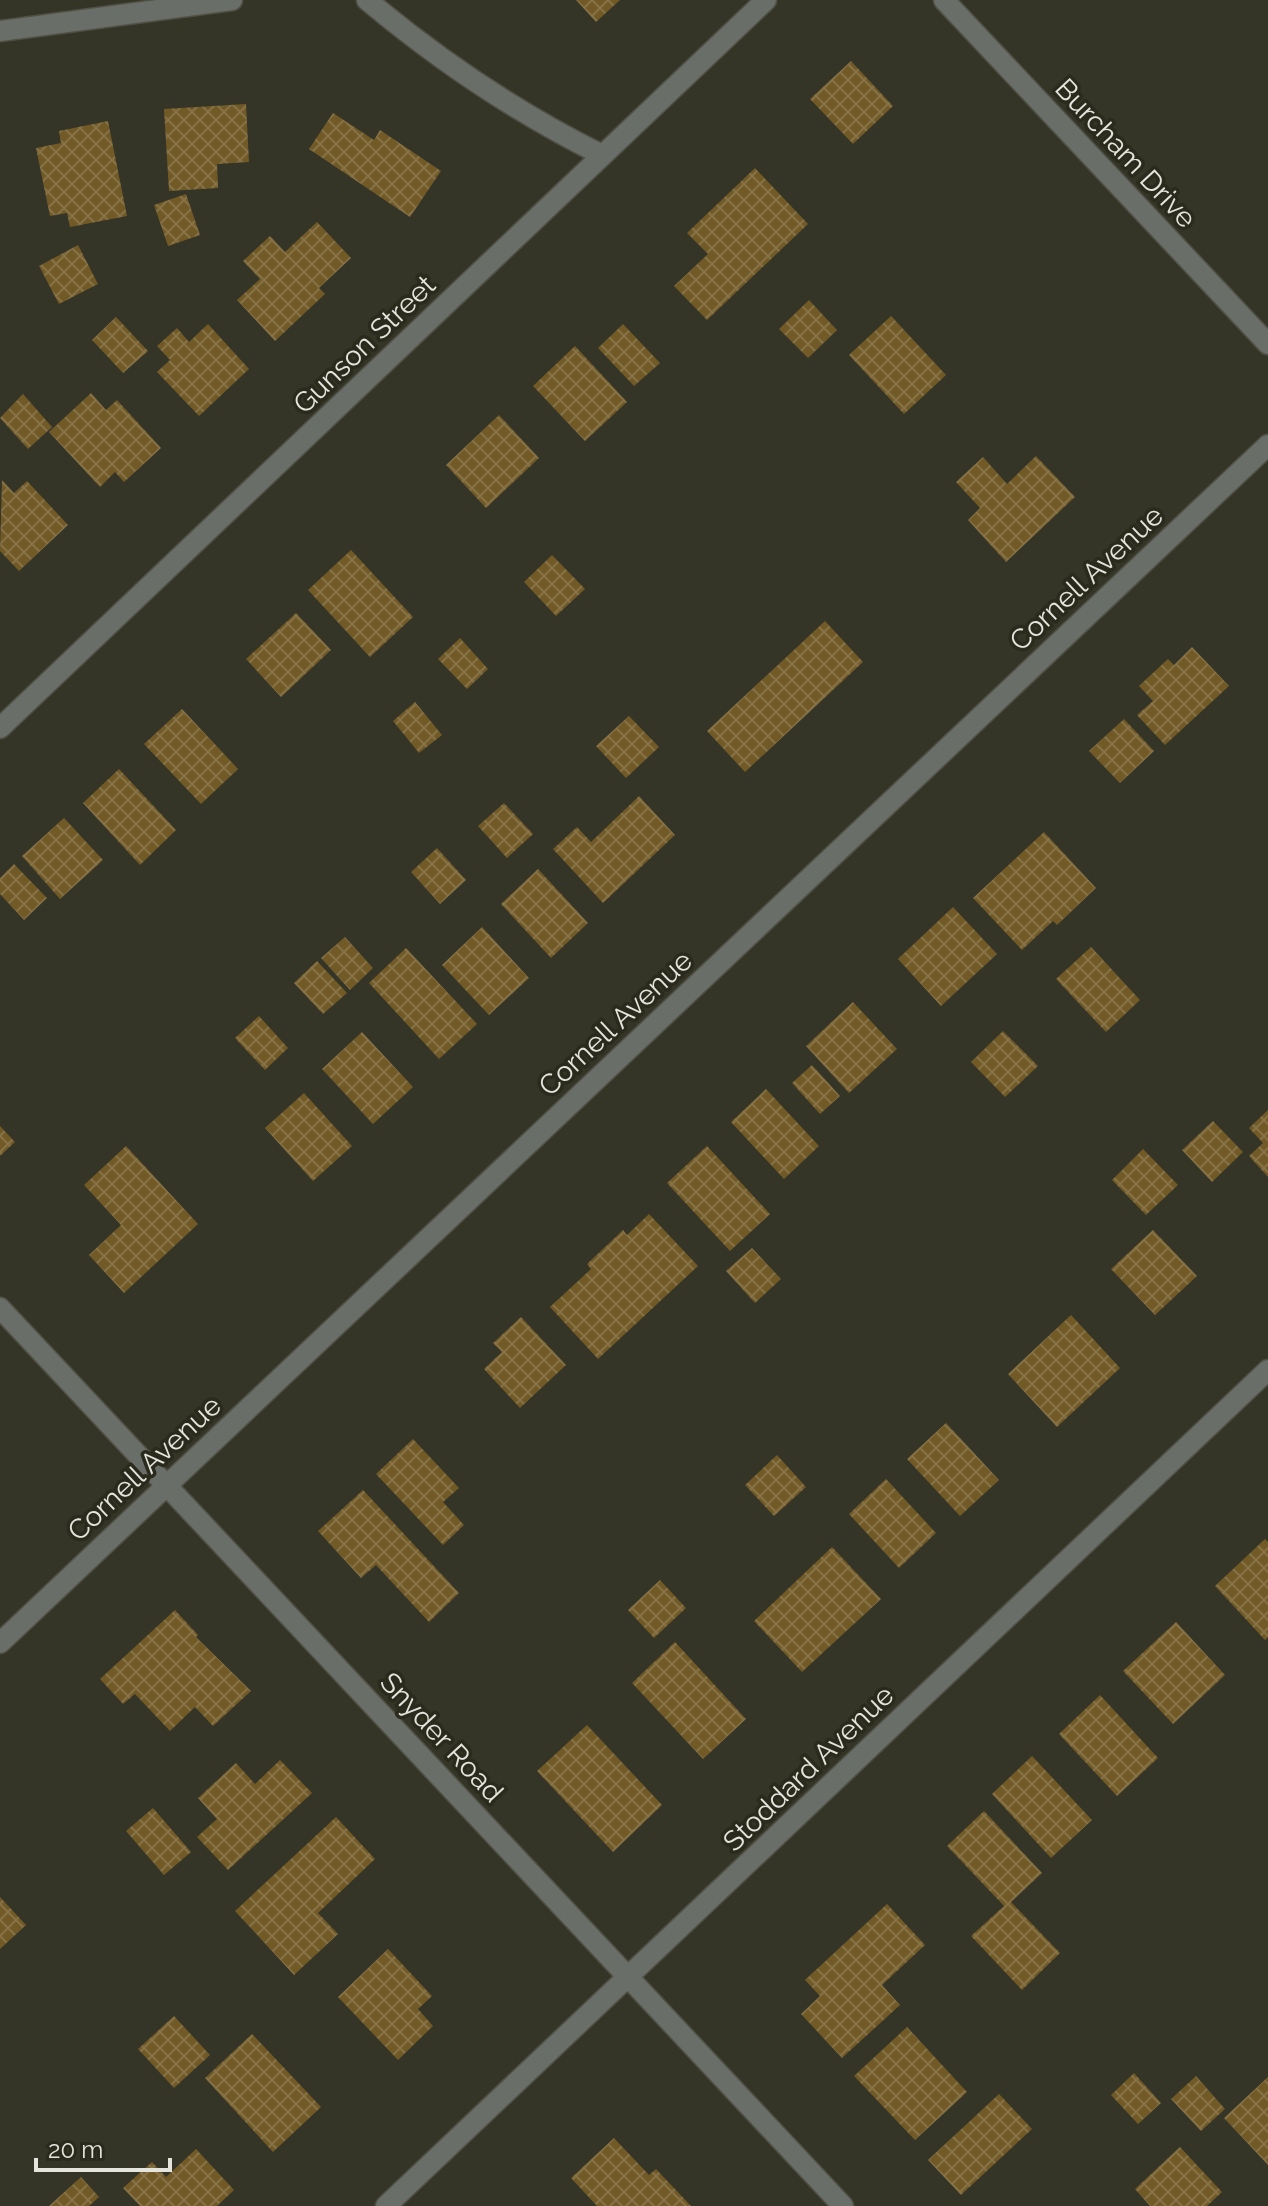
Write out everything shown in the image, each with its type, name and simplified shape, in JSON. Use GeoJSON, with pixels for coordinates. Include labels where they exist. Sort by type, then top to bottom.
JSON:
{"type":"FeatureCollection","features":[{"type":"Feature","properties":{"kind":"street"},"geometry":{"type":"LineString","coordinates":[[0,31],[232,0]]}},
{"type":"Feature","properties":{"kind":"street"},"geometry":{"type":"LineString","coordinates":[[367,0],[415,40],[494,95],[602,155]]}},
{"type":"Feature","properties":{"kind":"street","name":"Gunson Street"},"geometry":{"type":"LineString","coordinates":[[0,728],[766,0]]}},
{"type":"Feature","properties":{"kind":"street","name":"Burcham Drive"},"geometry":{"type":"LineString","coordinates":[[944,0],[1268,344]]}},
{"type":"Feature","properties":{"kind":"street","name":"Cornell Avenue"},"geometry":{"type":"LineString","coordinates":[[0,1643],[1268,445]]}},
{"type":"Feature","properties":{"kind":"street","name":"Snyder Road"},"geometry":{"type":"LineString","coordinates":[[0,1308],[843,2206]]}},
{"type":"Feature","properties":{"kind":"street","name":"Stoddard Avenue"},"geometry":{"type":"LineString","coordinates":[[386,2206],[1268,1370]]}},
{"type":"Feature","properties":{"kind":"building"},"geometry":{"type":"Polygon","coordinates":[[[576,0],[620,0],[596,22],[576,0]]]}},
{"type":"Feature","properties":{"kind":"building"},"geometry":{"type":"Polygon","coordinates":[[[851,61],[893,106],[853,144],[810,99],[851,61]]]}},
{"type":"Feature","properties":{"kind":"building"},"geometry":{"type":"Polygon","coordinates":[[[246,104],[249,162],[217,164],[218,188],[169,191],[164,109],[246,104]]]}},
{"type":"Feature","properties":{"kind":"building"},"geometry":{"type":"Polygon","coordinates":[[[333,113],[374,140],[380,130],[441,171],[410,217],[309,149],[333,113]]]}},
{"type":"Feature","properties":{"kind":"building"},"geometry":{"type":"Polygon","coordinates":[[[108,121],[127,216],[70,227],[67,213],[50,216],[36,148],[61,143],[59,131],[108,121]]]}},
{"type":"Feature","properties":{"kind":"building"},"geometry":{"type":"Polygon","coordinates":[[[755,168],[808,224],[707,320],[674,286],[708,254],[687,233],[755,168]]]}},
{"type":"Feature","properties":{"kind":"building"},"geometry":{"type":"Polygon","coordinates":[[[186,194],[200,235],[168,246],[154,205],[186,194]]]}},
{"type":"Feature","properties":{"kind":"building"},"geometry":{"type":"Polygon","coordinates":[[[317,222],[351,258],[319,288],[325,294],[275,341],[237,300],[260,279],[243,261],[270,236],[285,252],[317,222]]]}},
{"type":"Feature","properties":{"kind":"building"},"geometry":{"type":"Polygon","coordinates":[[[78,245],[98,284],[59,304],[39,266],[78,245]]]}},
{"type":"Feature","properties":{"kind":"building"},"geometry":{"type":"Polygon","coordinates":[[[809,300],[837,330],[808,358],[779,329],[809,300]]]}},
{"type":"Feature","properties":{"kind":"building"},"geometry":{"type":"Polygon","coordinates":[[[891,316],[946,375],[904,414],[849,355],[891,316]]]}},
{"type":"Feature","properties":{"kind":"building"},"geometry":{"type":"Polygon","coordinates":[[[116,317],[148,351],[123,373],[92,340],[116,317]]]}},
{"type":"Feature","properties":{"kind":"building"},"geometry":{"type":"Polygon","coordinates":[[[208,324],[249,369],[199,416],[157,372],[170,360],[157,346],[177,328],[189,342],[208,324]]]}},
{"type":"Feature","properties":{"kind":"building"},"geometry":{"type":"Polygon","coordinates":[[[623,324],[660,363],[634,386],[598,348],[623,324]]]}},
{"type":"Feature","properties":{"kind":"building"},"geometry":{"type":"Polygon","coordinates":[[[575,346],[627,402],[585,441],[533,386],[575,346]]]}},
{"type":"Feature","properties":{"kind":"building"},"geometry":{"type":"Polygon","coordinates":[[[91,393],[106,410],[117,400],[161,448],[124,482],[115,472],[100,487],[49,432],[91,393]]]}},
{"type":"Feature","properties":{"kind":"building"},"geometry":{"type":"Polygon","coordinates":[[[23,394],[52,427],[28,449],[0,418],[23,394]]]}},
{"type":"Feature","properties":{"kind":"building"},"geometry":{"type":"Polygon","coordinates":[[[499,415],[539,458],[486,508],[446,465],[499,415]]]}},
{"type":"Feature","properties":{"kind":"building"},"geometry":{"type":"Polygon","coordinates":[[[1036,456],[1075,497],[1006,562],[968,520],[980,508],[956,482],[983,457],[1007,484],[1036,456]]]}},
{"type":"Feature","properties":{"kind":"building"},"geometry":{"type":"Polygon","coordinates":[[[2,480],[14,493],[27,481],[68,525],[19,571],[0,551],[2,480]]]}},
{"type":"Feature","properties":{"kind":"building"},"geometry":{"type":"Polygon","coordinates":[[[351,550],[413,617],[370,657],[308,590],[351,550]]]}},
{"type":"Feature","properties":{"kind":"building"},"geometry":{"type":"Polygon","coordinates":[[[552,555],[585,589],[556,616],[524,582],[552,555]]]}},
{"type":"Feature","properties":{"kind":"building"},"geometry":{"type":"Polygon","coordinates":[[[296,613],[331,650],[281,697],[246,659],[296,613]]]}},
{"type":"Feature","properties":{"kind":"building"},"geometry":{"type":"Polygon","coordinates":[[[825,621],[863,662],[745,772],[707,731],[825,621]]]}},
{"type":"Feature","properties":{"kind":"building"},"geometry":{"type":"Polygon","coordinates":[[[460,638],[488,669],[467,689],[438,659],[460,638]]]}},
{"type":"Feature","properties":{"kind":"building"},"geometry":{"type":"Polygon","coordinates":[[[1192,647],[1229,686],[1165,745],[1137,715],[1153,701],[1139,686],[1168,659],[1174,665],[1192,647]]]}},
{"type":"Feature","properties":{"kind":"building"},"geometry":{"type":"Polygon","coordinates":[[[415,702],[442,735],[419,753],[393,721],[415,702]]]}},
{"type":"Feature","properties":{"kind":"building"},"geometry":{"type":"Polygon","coordinates":[[[182,709],[238,769],[201,804],[144,744],[182,709]]]}},
{"type":"Feature","properties":{"kind":"building"},"geometry":{"type":"Polygon","coordinates":[[[629,716],[659,747],[626,778],[596,746],[629,716]]]}},
{"type":"Feature","properties":{"kind":"building"},"geometry":{"type":"Polygon","coordinates":[[[1124,719],[1154,751],[1120,783],[1089,751],[1124,719]]]}},
{"type":"Feature","properties":{"kind":"building"},"geometry":{"type":"Polygon","coordinates":[[[119,769],[176,830],[140,865],[83,803],[119,769]]]}},
{"type":"Feature","properties":{"kind":"building"},"geometry":{"type":"Polygon","coordinates":[[[639,796],[675,835],[603,903],[553,849],[577,827],[591,842],[639,796]]]}},
{"type":"Feature","properties":{"kind":"building"},"geometry":{"type":"Polygon","coordinates":[[[504,803],[533,834],[507,858],[478,826],[504,803]]]}},
{"type":"Feature","properties":{"kind":"building"},"geometry":{"type":"Polygon","coordinates":[[[64,818],[103,860],[60,899],[22,856],[64,818]]]}},
{"type":"Feature","properties":{"kind":"building"},"geometry":{"type":"Polygon","coordinates":[[[1044,832],[1096,888],[1057,925],[1053,921],[1022,950],[973,898],[1044,832]]]}},
{"type":"Feature","properties":{"kind":"building"},"geometry":{"type":"Polygon","coordinates":[[[437,848],[466,880],[440,904],[411,872],[437,848]]]}},
{"type":"Feature","properties":{"kind":"building"},"geometry":{"type":"Polygon","coordinates":[[[14,864],[47,898],[24,920],[0,894],[0,878],[14,864]]]}},
{"type":"Feature","properties":{"kind":"building"},"geometry":{"type":"Polygon","coordinates":[[[538,869],[588,923],[551,958],[501,904],[538,869]]]}},
{"type":"Feature","properties":{"kind":"building"},"geometry":{"type":"Polygon","coordinates":[[[953,907],[997,954],[941,1006],[898,959],[953,907]]]}},
{"type":"Feature","properties":{"kind":"building"},"geometry":{"type":"Polygon","coordinates":[[[482,927],[529,978],[489,1015],[442,965],[482,927]]]}},
{"type":"Feature","properties":{"kind":"building"},"geometry":{"type":"Polygon","coordinates":[[[345,937],[373,968],[350,990],[321,958],[345,937]]]}},
{"type":"Feature","properties":{"kind":"building"},"geometry":{"type":"Polygon","coordinates":[[[1091,947],[1140,1000],[1106,1032],[1056,979],[1091,947]]]}},
{"type":"Feature","properties":{"kind":"building"},"geometry":{"type":"Polygon","coordinates":[[[406,948],[477,1024],[439,1059],[369,983],[406,948]]]}},
{"type":"Feature","properties":{"kind":"building"},"geometry":{"type":"Polygon","coordinates":[[[317,961],[347,993],[323,1014],[294,983],[317,961]]]}},
{"type":"Feature","properties":{"kind":"building"},"geometry":{"type":"Polygon","coordinates":[[[853,1002],[897,1049],[849,1093],[806,1046],[853,1002]]]}},
{"type":"Feature","properties":{"kind":"building"},"geometry":{"type":"Polygon","coordinates":[[[259,1016],[288,1048],[265,1070],[235,1038],[259,1016]]]}},
{"type":"Feature","properties":{"kind":"building"},"geometry":{"type":"Polygon","coordinates":[[[1003,1031],[1038,1066],[1005,1097],[971,1062],[1003,1031]]]}},
{"type":"Feature","properties":{"kind":"building"},"geometry":{"type":"Polygon","coordinates":[[[362,1032],[413,1087],[373,1124],[322,1069],[362,1032]]]}},
{"type":"Feature","properties":{"kind":"building"},"geometry":{"type":"Polygon","coordinates":[[[812,1065],[840,1096],[820,1114],[792,1083],[812,1065]]]}},
{"type":"Feature","properties":{"kind":"building"},"geometry":{"type":"Polygon","coordinates":[[[766,1089],[819,1146],[784,1179],[731,1122],[766,1089]]]}},
{"type":"Feature","properties":{"kind":"building"},"geometry":{"type":"Polygon","coordinates":[[[304,1093],[352,1146],[313,1181],[265,1128],[304,1093]]]}},
{"type":"Feature","properties":{"kind":"building"},"geometry":{"type":"Polygon","coordinates":[[[1268,1110],[1268,1177],[1249,1156],[1263,1143],[1249,1128],[1268,1110]]]}},
{"type":"Feature","properties":{"kind":"building"},"geometry":{"type":"Polygon","coordinates":[[[1213,1121],[1243,1152],[1212,1182],[1182,1150],[1213,1121]]]}},
{"type":"Feature","properties":{"kind":"building"},"geometry":{"type":"Polygon","coordinates":[[[0,1126],[15,1142],[0,1156],[0,1126]]]}},
{"type":"Feature","properties":{"kind":"building"},"geometry":{"type":"Polygon","coordinates":[[[126,1146],[198,1224],[124,1293],[89,1255],[121,1225],[84,1185],[126,1146]]]}},
{"type":"Feature","properties":{"kind":"building"},"geometry":{"type":"Polygon","coordinates":[[[707,1146],[770,1214],[730,1251],[667,1183],[707,1146]]]}},
{"type":"Feature","properties":{"kind":"building"},"geometry":{"type":"Polygon","coordinates":[[[1143,1149],[1178,1185],[1146,1215],[1112,1180],[1143,1149]]]}},
{"type":"Feature","properties":{"kind":"building"},"geometry":{"type":"Polygon","coordinates":[[[649,1214],[698,1266],[598,1359],[550,1307],[591,1269],[587,1264],[623,1230],[627,1235],[649,1214]]]}},
{"type":"Feature","properties":{"kind":"building"},"geometry":{"type":"Polygon","coordinates":[[[1153,1230],[1197,1276],[1155,1315],[1111,1269],[1153,1230]]]}},
{"type":"Feature","properties":{"kind":"building"},"geometry":{"type":"Polygon","coordinates":[[[752,1248],[781,1279],[755,1303],[726,1271],[752,1248]]]}},
{"type":"Feature","properties":{"kind":"building"},"geometry":{"type":"Polygon","coordinates":[[[1071,1315],[1120,1368],[1057,1427],[1008,1374],[1071,1315]]]}},
{"type":"Feature","properties":{"kind":"building"},"geometry":{"type":"Polygon","coordinates":[[[521,1317],[566,1365],[520,1408],[484,1369],[502,1352],[493,1343],[521,1317]]]}},
{"type":"Feature","properties":{"kind":"building"},"geometry":{"type":"Polygon","coordinates":[[[946,1423],[999,1480],[960,1516],[907,1459],[946,1423]]]}},
{"type":"Feature","properties":{"kind":"building"},"geometry":{"type":"Polygon","coordinates":[[[413,1439],[459,1488],[443,1502],[464,1525],[443,1545],[376,1474],[413,1439]]]}},
{"type":"Feature","properties":{"kind":"building"},"geometry":{"type":"Polygon","coordinates":[[[777,1455],[806,1487],[774,1516],[745,1485],[777,1455]]]}},
{"type":"Feature","properties":{"kind":"building"},"geometry":{"type":"Polygon","coordinates":[[[886,1479],[936,1533],[899,1568],[849,1514],[886,1479]]]}},
{"type":"Feature","properties":{"kind":"building"},"geometry":{"type":"Polygon","coordinates":[[[363,1490],[459,1593],[429,1622],[376,1565],[361,1578],[318,1531],[363,1490]]]}},
{"type":"Feature","properties":{"kind":"building"},"geometry":{"type":"Polygon","coordinates":[[[1265,1539],[1268,1542],[1268,1637],[1265,1640],[1215,1586],[1265,1539]]]}},
{"type":"Feature","properties":{"kind":"building"},"geometry":{"type":"Polygon","coordinates":[[[832,1547],[881,1599],[802,1672],[754,1621],[832,1547]]]}},
{"type":"Feature","properties":{"kind":"building"},"geometry":{"type":"Polygon","coordinates":[[[660,1580],[686,1608],[654,1638],[628,1610],[660,1580]]]}},
{"type":"Feature","properties":{"kind":"building"},"geometry":{"type":"Polygon","coordinates":[[[175,1610],[198,1635],[196,1637],[251,1691],[213,1726],[195,1707],[170,1731],[135,1694],[123,1704],[100,1679],[175,1610]]]}},
{"type":"Feature","properties":{"kind":"building"},"geometry":{"type":"Polygon","coordinates":[[[1176,1622],[1225,1675],[1173,1724],[1123,1671],[1176,1622]]]}},
{"type":"Feature","properties":{"kind":"building"},"geometry":{"type":"Polygon","coordinates":[[[675,1642],[746,1719],[703,1759],[632,1683],[675,1642]]]}},
{"type":"Feature","properties":{"kind":"building"},"geometry":{"type":"Polygon","coordinates":[[[1100,1695],[1158,1758],[1117,1796],[1059,1734],[1100,1695]]]}},
{"type":"Feature","properties":{"kind":"building"},"geometry":{"type":"Polygon","coordinates":[[[587,1725],[662,1805],[613,1852],[537,1771],[587,1725]]]}},
{"type":"Feature","properties":{"kind":"building"},"geometry":{"type":"Polygon","coordinates":[[[1032,1756],[1092,1820],[1051,1858],[992,1794],[1032,1756]]]}},
{"type":"Feature","properties":{"kind":"building"},"geometry":{"type":"Polygon","coordinates":[[[280,1760],[312,1793],[228,1870],[197,1837],[217,1819],[198,1798],[236,1763],[255,1784],[280,1760]]]}},
{"type":"Feature","properties":{"kind":"building"},"geometry":{"type":"Polygon","coordinates":[[[153,1808],[191,1852],[164,1875],[126,1831],[153,1808]]]}},
{"type":"Feature","properties":{"kind":"building"},"geometry":{"type":"Polygon","coordinates":[[[984,1811],[1042,1873],[1011,1902],[1060,1953],[1022,1990],[971,1936],[1004,1906],[947,1846],[984,1811]]]}},
{"type":"Feature","properties":{"kind":"building"},"geometry":{"type":"Polygon","coordinates":[[[336,1817],[375,1859],[318,1913],[338,1934],[294,1975],[235,1911],[336,1817]]]}},
{"type":"Feature","properties":{"kind":"building"},"geometry":{"type":"Polygon","coordinates":[[[0,1897],[26,1925],[0,1949],[0,1897]]]}},
{"type":"Feature","properties":{"kind":"building"},"geometry":{"type":"Polygon","coordinates":[[[887,1904],[925,1945],[882,1985],[900,2005],[842,2058],[801,2014],[820,1996],[805,1980],[887,1904]]]}},
{"type":"Feature","properties":{"kind":"building"},"geometry":{"type":"Polygon","coordinates":[[[388,1949],[432,1996],[418,2009],[433,2026],[398,2060],[338,1997],[388,1949]]]}},
{"type":"Feature","properties":{"kind":"building"},"geometry":{"type":"Polygon","coordinates":[[[174,2016],[210,2055],[174,2088],[138,2049],[174,2016]]]}},
{"type":"Feature","properties":{"kind":"building"},"geometry":{"type":"Polygon","coordinates":[[[907,2027],[967,2092],[915,2140],[854,2076],[907,2027]]]}},
{"type":"Feature","properties":{"kind":"building"},"geometry":{"type":"Polygon","coordinates":[[[252,2034],[321,2107],[273,2152],[205,2078],[252,2034]]]}},
{"type":"Feature","properties":{"kind":"building"},"geometry":{"type":"Polygon","coordinates":[[[1134,2073],[1161,2103],[1138,2124],[1111,2095],[1134,2073]]]}},
{"type":"Feature","properties":{"kind":"building"},"geometry":{"type":"Polygon","coordinates":[[[1196,2076],[1225,2109],[1201,2131],[1171,2099],[1196,2076]]]}},
{"type":"Feature","properties":{"kind":"building"},"geometry":{"type":"Polygon","coordinates":[[[1268,2077],[1268,2165],[1224,2118],[1268,2077]]]}},
{"type":"Feature","properties":{"kind":"building"},"geometry":{"type":"Polygon","coordinates":[[[999,2094],[1032,2129],[961,2195],[928,2160],[999,2094]]]}},
{"type":"Feature","properties":{"kind":"building"},"geometry":{"type":"Polygon","coordinates":[[[614,2138],[649,2175],[656,2169],[691,2206],[597,2206],[571,2178],[614,2138]]]}},
{"type":"Feature","properties":{"kind":"building"},"geometry":{"type":"Polygon","coordinates":[[[1180,2147],[1222,2192],[1207,2206],[1150,2206],[1135,2189],[1180,2147]]]}},
{"type":"Feature","properties":{"kind":"building"},"geometry":{"type":"Polygon","coordinates":[[[196,2149],[234,2190],[217,2206],[140,2206],[123,2188],[152,2162],[166,2177],[196,2149]]]}},
{"type":"Feature","properties":{"kind":"building"},"geometry":{"type":"Polygon","coordinates":[[[81,2177],[99,2197],[89,2206],[49,2206],[81,2177]]]}}]}
